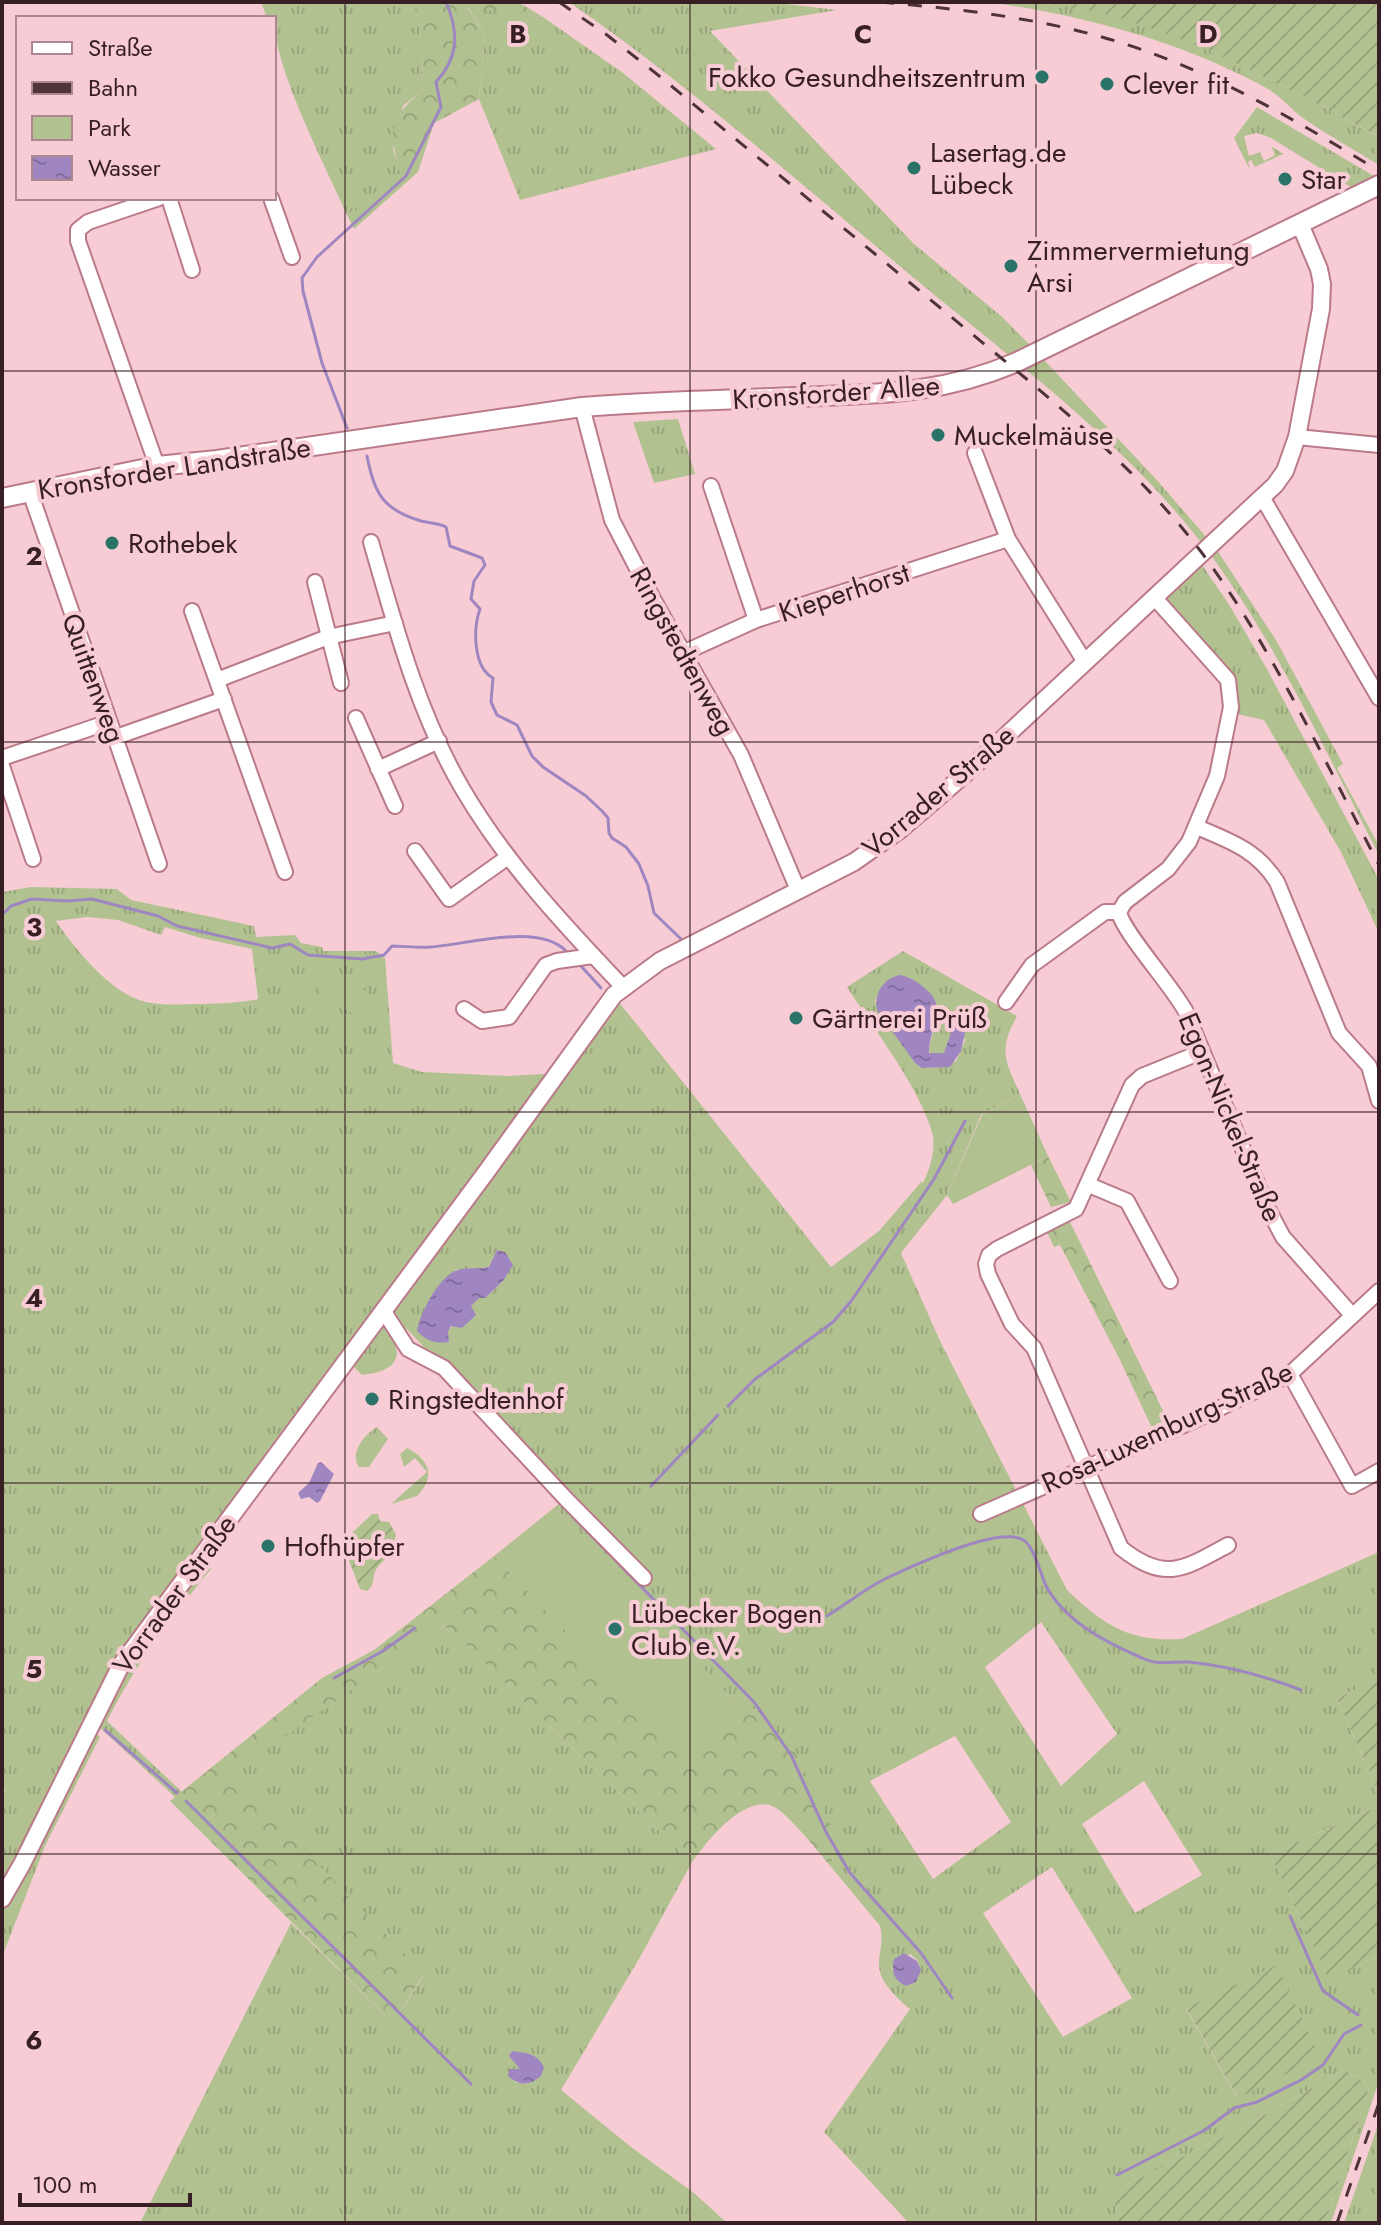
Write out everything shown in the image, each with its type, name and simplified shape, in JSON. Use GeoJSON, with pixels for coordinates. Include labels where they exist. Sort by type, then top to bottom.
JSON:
{"type":"FeatureCollection","features":[{"type":"Feature","properties":{"kind":"main road","name":"Kronsforder Allee"},"geometry":{"type":"LineString","coordinates":[[347,441],[582,407],[637,402],[868,395],[958,384],[1017,362],[1379,185]]}},
{"type":"Feature","properties":{"kind":"main road","name":"Kronsforder Landstraße"},"geometry":{"type":"LineString","coordinates":[[2,498],[157,466],[347,441]]}},
{"type":"Feature","properties":{"kind":"street"},"geometry":{"type":"LineString","coordinates":[[153,200],[88,222],[78,230],[78,241],[157,466]]}},
{"type":"Feature","properties":{"kind":"street"},"geometry":{"type":"LineString","coordinates":[[170,200],[192,270]]}},
{"type":"Feature","properties":{"kind":"street"},"geometry":{"type":"LineString","coordinates":[[272,200],[292,257]]}},
{"type":"Feature","properties":{"kind":"street","name":"Vorrader Straße"},"geometry":{"type":"LineString","coordinates":[[2,1899],[121,1665],[623,987],[660,961],[854,862],[901,829],[965,774],[1262,497],[1285,471],[1297,437],[1321,309],[1322,284],[1310,244],[1300,224]]}},
{"type":"Feature","properties":{"kind":"street","name":"Ringstedtenweg"},"geometry":{"type":"LineString","coordinates":[[582,407],[612,520],[741,755],[798,890]]}},
{"type":"Feature","properties":{"kind":"street"},"geometry":{"type":"LineString","coordinates":[[1297,437],[1379,445]]}},
{"type":"Feature","properties":{"kind":"street"},"geometry":{"type":"LineString","coordinates":[[975,453],[1008,539],[1085,662]]}},
{"type":"Feature","properties":{"kind":"street"},"geometry":{"type":"LineString","coordinates":[[711,486],[756,620]]}},
{"type":"Feature","properties":{"kind":"street","name":"Quittenweg"},"geometry":{"type":"LineString","coordinates":[[30,492],[159,864]]}},
{"type":"Feature","properties":{"kind":"street"},"geometry":{"type":"LineString","coordinates":[[1262,497],[1379,698]]}},
{"type":"Feature","properties":{"kind":"street","name":"Kieperhorst"},"geometry":{"type":"LineString","coordinates":[[683,653],[756,620],[1008,539]]}},
{"type":"Feature","properties":{"kind":"street"},"geometry":{"type":"LineString","coordinates":[[371,542],[414,680],[461,787],[508,857],[623,987]]}},
{"type":"Feature","properties":{"kind":"street"},"geometry":{"type":"LineString","coordinates":[[315,582],[341,683]]}},
{"type":"Feature","properties":{"kind":"street"},"geometry":{"type":"LineString","coordinates":[[1006,1002],[1032,965],[1105,912],[1119,912],[1125,902],[1168,869],[1197,827],[1217,776],[1231,707],[1228,680],[1154,597]]}},
{"type":"Feature","properties":{"kind":"street"},"geometry":{"type":"LineString","coordinates":[[192,611],[285,872]]}},
{"type":"Feature","properties":{"kind":"street"},"geometry":{"type":"LineString","coordinates":[[217,680],[328,637],[395,623]]}},
{"type":"Feature","properties":{"kind":"street"},"geometry":{"type":"LineString","coordinates":[[116,737],[224,699]]}},
{"type":"Feature","properties":{"kind":"street"},"geometry":{"type":"LineString","coordinates":[[356,718],[395,806]]}},
{"type":"Feature","properties":{"kind":"street"},"geometry":{"type":"LineString","coordinates":[[2,758],[109,722]]}},
{"type":"Feature","properties":{"kind":"street"},"geometry":{"type":"LineString","coordinates":[[378,769],[439,741]]}},
{"type":"Feature","properties":{"kind":"street"},"geometry":{"type":"LineString","coordinates":[[2,766],[33,859]]}},
{"type":"Feature","properties":{"kind":"street"},"geometry":{"type":"LineString","coordinates":[[1197,827],[1248,851],[1266,864],[1277,882],[1339,1033],[1369,1066],[1379,1101]]}},
{"type":"Feature","properties":{"kind":"street"},"geometry":{"type":"LineString","coordinates":[[415,851],[449,899],[508,857]]}},
{"type":"Feature","properties":{"kind":"street","name":"Egon-Nickel-Straße"},"geometry":{"type":"LineString","coordinates":[[1119,912],[1124,925],[1179,999],[1267,1207],[1283,1237],[1352,1315]]}},
{"type":"Feature","properties":{"kind":"street"},"geometry":{"type":"LineString","coordinates":[[464,1009],[482,1021],[509,1017],[546,965],[593,956]]}},
{"type":"Feature","properties":{"kind":"street"},"geometry":{"type":"LineString","coordinates":[[1201,1052],[1142,1076],[1132,1085],[1076,1209],[997,1249],[989,1255],[986,1264],[1008,1318],[1034,1348],[1121,1548],[1133,1557],[1166,1571],[1182,1569],[1228,1545]]}},
{"type":"Feature","properties":{"kind":"street"},"geometry":{"type":"LineString","coordinates":[[1089,1185],[1127,1201],[1170,1281]]}},
{"type":"Feature","properties":{"kind":"street","name":"Rosa-Luxemburg-Straße"},"geometry":{"type":"LineString","coordinates":[[981,1514],[1195,1420],[1290,1374],[1379,1291]]}},
{"type":"Feature","properties":{"kind":"street"},"geometry":{"type":"LineString","coordinates":[[383,1310],[408,1349],[444,1368],[644,1578]]}},
{"type":"Feature","properties":{"kind":"street"},"geometry":{"type":"LineString","coordinates":[[1290,1374],[1352,1486],[1379,1471]]}},
{"type":"Feature","properties":{"kind":"green space"},"geometry":{"type":"Polygon","coordinates":[[[261,2],[414,2],[422,44],[423,90],[403,106],[393,149],[401,173],[347,215],[291,89],[276,39],[276,16],[266,16],[261,2]]]}},
{"type":"Feature","properties":{"kind":"green space"},"geometry":{"type":"Polygon","coordinates":[[[411,2],[518,2],[543,17],[468,8],[485,35],[479,99],[434,123],[418,172],[354,229],[347,215],[400,173],[394,146],[394,127],[403,109],[423,90],[422,44],[414,3],[411,2]]]}},
{"type":"Feature","properties":{"kind":"green space"},"geometry":{"type":"Polygon","coordinates":[[[569,2],[769,2],[837,10],[710,31],[914,244],[1001,316],[1030,345],[1215,547],[1276,640],[1343,764],[1337,768],[1379,846],[1379,855],[1276,656],[1253,618],[1203,545],[1138,471],[1066,404],[744,136],[658,67],[569,2]]]}},
{"type":"Feature","properties":{"kind":"green space"},"geometry":{"type":"Polygon","coordinates":[[[988,2],[1037,2],[1081,8],[1169,34],[1257,73],[1379,137],[1379,165],[1306,120],[1268,89],[1201,57],[1096,23],[988,2]]]}},
{"type":"Feature","properties":{"kind":"green space"},"geometry":{"type":"Polygon","coordinates":[[[1039,2],[1379,2],[1379,137],[1245,68],[1176,38],[1105,14],[1039,2]]]}},
{"type":"Feature","properties":{"kind":"green space"},"geometry":{"type":"Polygon","coordinates":[[[468,7],[543,17],[623,73],[716,149],[520,200],[479,99],[485,35],[468,7]]]}},
{"type":"Feature","properties":{"kind":"green space"},"geometry":{"type":"Polygon","coordinates":[[[1257,107],[1379,179],[1379,200],[1257,133],[1244,136],[1249,156],[1260,152],[1264,161],[1275,155],[1271,146],[1283,154],[1255,167],[1251,160],[1248,162],[1250,170],[1234,138],[1257,107]]]}},
{"type":"Feature","properties":{"kind":"green space"},"geometry":{"type":"Polygon","coordinates":[[[678,419],[695,474],[654,483],[633,422],[678,419]]]}},
{"type":"Feature","properties":{"kind":"green space"},"geometry":{"type":"Polygon","coordinates":[[[1200,562],[1267,669],[1379,880],[1379,933],[1341,852],[1264,720],[1237,714],[1236,695],[1223,665],[1167,604],[1167,597],[1200,562]]]}},
{"type":"Feature","properties":{"kind":"green space"},"geometry":{"type":"Polygon","coordinates":[[[31,887],[117,889],[131,900],[254,926],[256,937],[295,935],[301,943],[322,947],[323,951],[376,951],[385,958],[393,1063],[422,1072],[509,1076],[543,1074],[550,1077],[614,996],[831,1267],[879,1231],[922,1181],[922,1184],[930,1167],[933,1148],[933,1137],[920,1101],[847,987],[903,951],[1017,1016],[1007,1038],[1006,1055],[1020,1094],[981,1115],[947,1195],[901,1253],[940,1341],[1067,1590],[1119,1629],[1147,1638],[1182,1639],[1379,1552],[1379,1679],[1337,1698],[1379,1794],[1379,1806],[1270,1854],[1329,1979],[1379,1956],[1379,2081],[1331,2223],[1325,2223],[1370,2085],[1344,2070],[1245,2126],[1113,2192],[1119,2223],[905,2223],[907,2221],[824,2132],[910,2009],[882,1977],[879,1967],[880,1926],[832,1868],[833,1830],[756,1710],[736,1703],[585,1546],[555,1507],[570,1496],[420,1352],[423,1346],[407,1329],[401,1332],[389,1314],[204,1561],[211,1569],[155,1642],[107,1721],[182,1792],[175,1797],[96,1724],[93,1730],[100,1737],[45,1846],[2,1957],[2,1798],[5,1789],[2,1786],[2,892],[31,887]],[[87,917],[56,921],[84,957],[120,990],[146,1002],[202,1004],[258,999],[252,949],[165,927],[161,935],[118,920],[87,917]],[[883,985],[875,1001],[915,1063],[930,1068],[956,1061],[966,1038],[944,1053],[931,1054],[928,1050],[934,1029],[883,985]],[[497,1250],[489,1267],[455,1270],[448,1331],[479,1297],[485,1298],[503,1281],[497,1250]],[[1041,1622],[985,1667],[1061,1786],[1117,1734],[1041,1622]],[[955,1736],[870,1781],[933,1879],[1011,1822],[955,1736]],[[1144,1781],[1082,1824],[1135,1913],[1202,1875],[1144,1781]],[[1052,1867],[983,1913],[1063,2037],[1132,1998],[1052,1867]],[[910,1954],[892,1968],[901,1984],[921,1970],[910,1954]],[[1277,1965],[1186,2009],[1237,2097],[1277,1965]]]}},
{"type":"Feature","properties":{"kind":"green space"},"geometry":{"type":"Polygon","coordinates":[[[327,978],[350,981],[367,993],[373,1008],[366,1022],[326,998],[316,988],[327,978]]]}},
{"type":"Feature","properties":{"kind":"green space"},"geometry":{"type":"Polygon","coordinates":[[[1020,1094],[1048,1156],[953,1204],[947,1195],[982,1115],[1020,1094]]]}},
{"type":"Feature","properties":{"kind":"green space"},"geometry":{"type":"Polygon","coordinates":[[[1048,1156],[1071,1202],[1051,1207],[1031,1165],[1048,1156]]]}},
{"type":"Feature","properties":{"kind":"green space"},"geometry":{"type":"Polygon","coordinates":[[[1070,1222],[1168,1421],[1152,1428],[1060,1245],[1054,1247],[1047,1232],[1070,1222]]]}},
{"type":"Feature","properties":{"kind":"green space"},"geometry":{"type":"Polygon","coordinates":[[[384,1324],[395,1344],[396,1359],[385,1370],[362,1375],[353,1366],[384,1324]]]}},
{"type":"Feature","properties":{"kind":"green space"},"geometry":{"type":"Polygon","coordinates":[[[377,1427],[388,1439],[369,1467],[359,1467],[357,1450],[363,1439],[377,1427]]]}},
{"type":"Feature","properties":{"kind":"green space"},"geometry":{"type":"Polygon","coordinates":[[[407,1448],[425,1463],[428,1469],[427,1482],[417,1496],[391,1504],[427,1472],[415,1458],[404,1467],[400,1454],[407,1448]]]}},
{"type":"Feature","properties":{"kind":"green space","name":"Lübecker Bogen Club e.V."},"geometry":{"type":"Polygon","coordinates":[[[555,1507],[585,1546],[736,1703],[684,1754],[494,1556],[555,1507]]]}},
{"type":"Feature","properties":{"kind":"green space"},"geometry":{"type":"Polygon","coordinates":[[[372,1514],[378,1514],[380,1521],[389,1522],[396,1534],[392,1550],[377,1568],[372,1586],[367,1591],[360,1589],[348,1558],[356,1543],[350,1535],[372,1514]]]}},
{"type":"Feature","properties":{"kind":"green space"},"geometry":{"type":"Polygon","coordinates":[[[494,1556],[684,1753],[736,1703],[756,1710],[795,1751],[833,1830],[832,1868],[793,1823],[770,1805],[748,1808],[737,1814],[706,1843],[692,1862],[444,1625],[231,1774],[424,1974],[393,2023],[170,1801],[322,1678],[374,1650],[494,1556]]]}},
{"type":"Feature","properties":{"kind":"green space"},"geometry":{"type":"Polygon","coordinates":[[[444,1625],[692,1862],[561,2090],[694,2193],[727,2223],[140,2223],[291,1923],[393,2023],[424,1975],[230,1774],[444,1625]],[[512,2051],[510,2056],[521,2070],[514,2070],[515,2082],[528,2084],[527,2054],[512,2051]]]}},
{"type":"Feature","properties":{"kind":"green space"},"geometry":{"type":"Polygon","coordinates":[[[1379,1679],[1379,1794],[1337,1698],[1379,1679]]]}},
{"type":"Feature","properties":{"kind":"green space"},"geometry":{"type":"Polygon","coordinates":[[[1379,1806],[1379,1956],[1329,1980],[1270,1854],[1379,1806]]]}},
{"type":"Feature","properties":{"kind":"green space"},"geometry":{"type":"Polygon","coordinates":[[[1277,1965],[1320,2057],[1238,2098],[1186,2008],[1277,1965]]]}},
{"type":"Feature","properties":{"kind":"green space"},"geometry":{"type":"Polygon","coordinates":[[[1344,2070],[1370,2085],[1325,2223],[1119,2223],[1112,2192],[1245,2126],[1344,2070]]]}},
{"type":"Feature","properties":{"kind":"green space"},"geometry":{"type":"Polygon","coordinates":[[[1379,2122],[1379,2223],[1344,2223],[1379,2122]]]}},
{"type":"Feature","properties":{"kind":"water"},"geometry":{"type":"Polygon","coordinates":[[[900,975],[925,988],[934,998],[937,1013],[929,1053],[944,1053],[955,1021],[966,1028],[961,1051],[950,1067],[922,1068],[915,1063],[877,1010],[881,988],[889,979],[900,975]]]}},
{"type":"Feature","properties":{"kind":"water"},"geometry":{"type":"Polygon","coordinates":[[[497,1250],[505,1252],[513,1265],[503,1281],[471,1306],[476,1315],[462,1328],[451,1326],[449,1342],[432,1341],[417,1331],[426,1306],[444,1279],[458,1270],[489,1267],[497,1250]]]}},
{"type":"Feature","properties":{"kind":"water"},"geometry":{"type":"Polygon","coordinates":[[[321,1462],[334,1474],[320,1501],[317,1503],[309,1497],[301,1499],[298,1493],[309,1483],[321,1462]]]}},
{"type":"Feature","properties":{"kind":"water"},"geometry":{"type":"Polygon","coordinates":[[[904,1953],[917,1961],[921,1970],[916,1982],[906,1986],[896,1978],[893,1968],[894,1959],[904,1953]]]}},
{"type":"Feature","properties":{"kind":"water"},"geometry":{"type":"Polygon","coordinates":[[[512,2051],[538,2059],[544,2068],[541,2076],[524,2084],[508,2076],[509,2069],[520,2069],[509,2056],[512,2051]]]}},
{"type":"Feature","properties":{"kind":"waterway","name":"Rothebek"},"geometry":{"type":"LineString","coordinates":[[347,428],[322,363],[302,278],[317,257],[406,176],[441,107],[436,82],[453,54],[455,34],[446,2]]}},
{"type":"Feature","properties":{"kind":"waterway","name":"Rothebek"},"geometry":{"type":"LineString","coordinates":[[367,456],[377,490],[389,505],[408,517],[446,527],[450,546],[482,558],[485,565],[474,581],[471,599],[480,609],[476,647],[486,673],[493,678],[491,702],[497,715],[517,725],[532,756],[543,767],[586,796],[608,818],[612,838],[626,847],[639,864],[654,913],[681,939]]}},
{"type":"Feature","properties":{"kind":"waterway"},"geometry":{"type":"LineString","coordinates":[[2,915],[11,906],[32,899],[92,899],[158,916],[177,926],[272,948],[290,944],[308,955],[362,959],[384,955],[392,946],[430,947],[520,936],[554,942],[566,951]]}},
{"type":"Feature","properties":{"kind":"waterway"},"geometry":{"type":"LineString","coordinates":[[581,966],[601,988]]}},
{"type":"Feature","properties":{"kind":"waterway"},"geometry":{"type":"LineString","coordinates":[[728,1406],[754,1380],[833,1322],[852,1300],[934,1179],[965,1121]]}},
{"type":"Feature","properties":{"kind":"waterway"},"geometry":{"type":"LineString","coordinates":[[651,1486],[718,1415]]}},
{"type":"Feature","properties":{"kind":"waterway"},"geometry":{"type":"LineString","coordinates":[[574,1518],[754,1702],[791,1755],[826,1832],[850,1873],[921,1953],[952,1998]]}},
{"type":"Feature","properties":{"kind":"waterway"},"geometry":{"type":"LineString","coordinates":[[827,1616],[873,1586],[918,1564],[980,1541],[1015,1537],[1029,1546],[1046,1586],[1064,1610],[1088,1630],[1114,1645],[1154,1662],[1218,1666],[1301,1690]]}},
{"type":"Feature","properties":{"kind":"waterway"},"geometry":{"type":"LineString","coordinates":[[334,1678],[383,1651],[415,1628]]}},
{"type":"Feature","properties":{"kind":"waterway"},"geometry":{"type":"LineString","coordinates":[[105,1730],[177,1793]]}},
{"type":"Feature","properties":{"kind":"waterway"},"geometry":{"type":"LineString","coordinates":[[186,1801],[471,2084]]}},
{"type":"Feature","properties":{"kind":"waterway"},"geometry":{"type":"LineString","coordinates":[[1290,1916],[1323,1991],[1358,2015]]}},
{"type":"Feature","properties":{"kind":"waterway"},"geometry":{"type":"LineString","coordinates":[[1117,2175],[1205,2130],[1234,2108],[1257,2102],[1301,2080],[1323,2065],[1344,2034],[1361,2025]]}},
{"type":"Feature","properties":{"kind":"railway"},"geometry":{"type":"LineString","coordinates":[[559,2],[658,75],[1029,381],[1098,442],[1163,506],[1202,553],[1252,627],[1379,865]]}},
{"type":"Feature","properties":{"kind":"railway"},"geometry":{"type":"LineString","coordinates":[[880,2],[1000,16],[1119,42],[1220,82],[1285,115],[1379,171]]}},
{"type":"Feature","properties":{"kind":"railway"},"geometry":{"type":"LineString","coordinates":[[1337,2223],[1379,2103]]}},
{"type":"Feature","properties":{"kind":"place","name":"Fokko Gesundheitszentrum"},"geometry":{"type":"Point","coordinates":[1042,77]}},
{"type":"Feature","properties":{"kind":"place","name":"Clever fit"},"geometry":{"type":"Point","coordinates":[1107,84]}},
{"type":"Feature","properties":{"kind":"place","name":"Lasertag.de Lübeck"},"geometry":{"type":"Point","coordinates":[914,168]}},
{"type":"Feature","properties":{"kind":"place","name":"Star"},"geometry":{"type":"Point","coordinates":[1285,179]}},
{"type":"Feature","properties":{"kind":"place","name":"Zimmervermietung Arsi"},"geometry":{"type":"Point","coordinates":[1011,266]}},
{"type":"Feature","properties":{"kind":"place","name":"Muckelmäuse"},"geometry":{"type":"Point","coordinates":[938,435]}},
{"type":"Feature","properties":{"kind":"place","name":"Rothebek"},"geometry":{"type":"Point","coordinates":[112,543]}},
{"type":"Feature","properties":{"kind":"place","name":"Gärtnerei Prüß"},"geometry":{"type":"Point","coordinates":[796,1018]}},
{"type":"Feature","properties":{"kind":"place","name":"Ringstedtenhof"},"geometry":{"type":"Point","coordinates":[372,1399]}},
{"type":"Feature","properties":{"kind":"place","name":"Hofhüpfer"},"geometry":{"type":"Point","coordinates":[268,1546]}},
{"type":"Feature","properties":{"kind":"place","name":"Lübecker Bogen Club e.V."},"geometry":{"type":"Point","coordinates":[615,1629]}}]}
